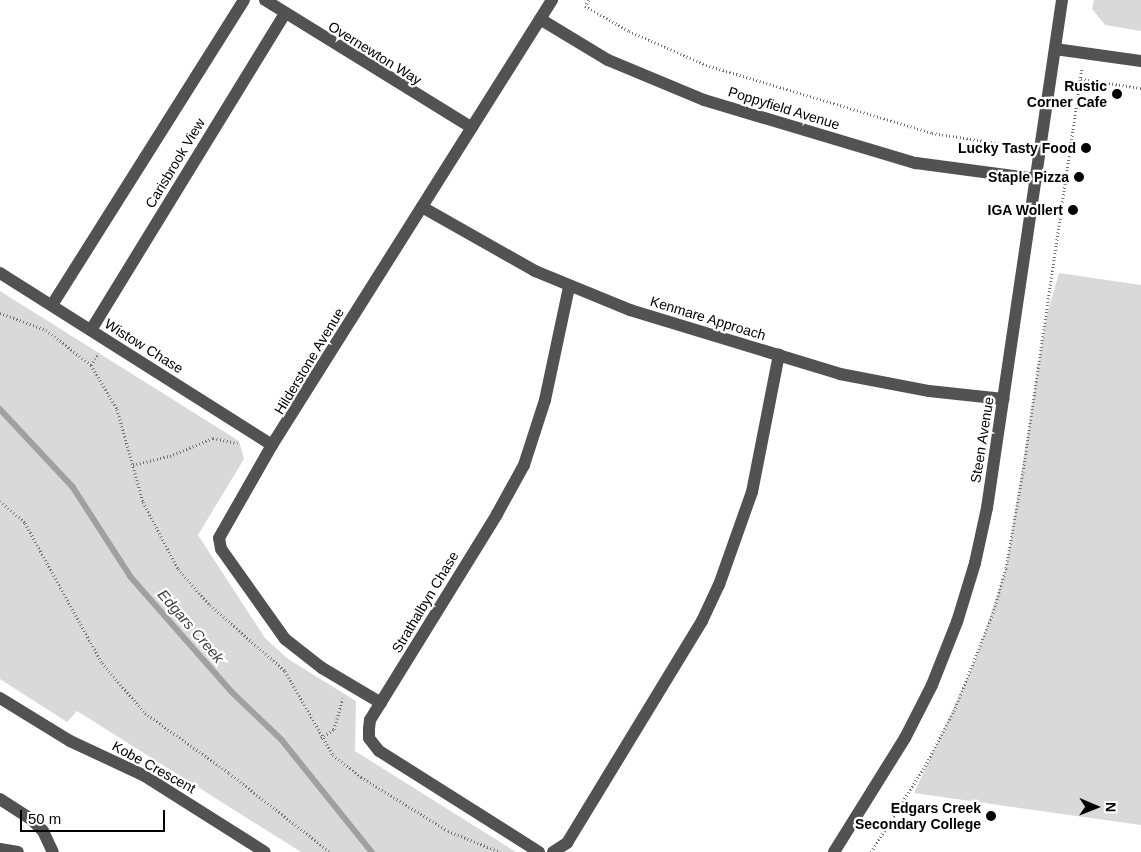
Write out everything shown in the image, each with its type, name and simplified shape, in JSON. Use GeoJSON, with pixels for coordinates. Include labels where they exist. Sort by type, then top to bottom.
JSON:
{"type":"FeatureCollection","features":[{"type":"Feature","properties":{"kind":"street","name":"Carisbrook View"},"geometry":{"type":"LineString","coordinates":[[52,305],[244,0]]}},
{"type":"Feature","properties":{"kind":"street","name":"Overnewton Way"},"geometry":{"type":"LineString","coordinates":[[265,0],[472,128]]}},
{"type":"Feature","properties":{"kind":"street","name":"Hilderstone Avenue"},"geometry":{"type":"LineString","coordinates":[[381,703],[322,668],[285,639],[219,543],[222,529],[272,445],[552,0]]}},
{"type":"Feature","properties":{"kind":"street","name":"Steen Avenue"},"geometry":{"type":"LineString","coordinates":[[834,852],[905,738],[932,685],[957,622],[987,508],[1062,0]]}},
{"type":"Feature","properties":{"kind":"street","name":"Carisbrook View"},"geometry":{"type":"LineString","coordinates":[[91,330],[285,13]]}},
{"type":"Feature","properties":{"kind":"street","name":"Poppyfield Avenue"},"geometry":{"type":"LineString","coordinates":[[540,19],[608,60],[704,100],[916,163],[1036,179]]}},
{"type":"Feature","properties":{"kind":"street"},"geometry":{"type":"LineString","coordinates":[[1055,49],[1141,61]]}},
{"type":"Feature","properties":{"kind":"street","name":"Kenmare Approach"},"geometry":{"type":"LineString","coordinates":[[422,207],[459,230],[569,287],[630,310],[880,383],[1004,399]]}},
{"type":"Feature","properties":{"kind":"street","name":"Wistow Chase"},"geometry":{"type":"LineString","coordinates":[[0,273],[272,445]]}},
{"type":"Feature","properties":{"kind":"street","name":"Strathalbyn Chase"},"geometry":{"type":"LineString","coordinates":[[539,852],[379,751],[370,738],[369,729],[381,703],[497,514],[524,465],[545,400],[569,287]]}},
{"type":"Feature","properties":{"kind":"street"},"geometry":{"type":"LineString","coordinates":[[554,852],[567,843],[586,814],[702,621],[719,585],[752,492],[779,355]]}},
{"type":"Feature","properties":{"kind":"street","name":"Kobe Crescent"},"geometry":{"type":"LineString","coordinates":[[0,698],[70,741],[143,775],[265,852]]}},
{"type":"Feature","properties":{"kind":"street"},"geometry":{"type":"LineString","coordinates":[[0,799],[31,819],[43,831],[52,852]]}},
{"type":"Feature","properties":{"kind":"street"},"geometry":{"type":"LineString","coordinates":[[0,850],[18,852]]}},
{"type":"Feature","properties":{"kind":"path"},"geometry":{"type":"LineString","coordinates":[[589,0],[585,6],[629,31],[706,65],[932,133],[1069,153]]}},
{"type":"Feature","properties":{"kind":"path"},"geometry":{"type":"LineString","coordinates":[[1081,79],[1141,88]]}},
{"type":"Feature","properties":{"kind":"path"},"geometry":{"type":"LineString","coordinates":[[133,465],[170,456],[213,438],[242,445],[251,431]]}},
{"type":"Feature","properties":{"kind":"path"},"geometry":{"type":"LineString","coordinates":[[0,501],[26,524],[102,663],[145,713],[229,773],[330,852]]}},
{"type":"Feature","properties":{"kind":"path"},"geometry":{"type":"LineString","coordinates":[[321,738],[334,729],[338,708],[350,684]]}},
{"type":"Feature","properties":{"kind":"shaded area"},"geometry":{"type":"Polygon","coordinates":[[[1094,0],[1141,0],[1141,31],[1105,25],[1092,9],[1094,0]]]}},
{"type":"Feature","properties":{"kind":"shaded area"},"geometry":{"type":"Polygon","coordinates":[[[1059,273],[1141,285],[1141,825],[914,793],[975,661],[1006,568],[1046,318],[1059,273]]]}},
{"type":"Feature","properties":{"kind":"shaded area"},"geometry":{"type":"Polygon","coordinates":[[[0,291],[239,441],[244,459],[198,535],[265,638],[288,659],[356,701],[355,751],[516,852],[301,852],[77,711],[67,722],[0,679],[0,291]]]}},
{"type":"Feature","properties":{"kind":"waterway","name":"Edgars Creek"},"geometry":{"type":"LineString","coordinates":[[0,409],[73,487],[131,577],[232,692],[282,740],[372,852]]}},
{"type":"Feature","properties":{"kind":"place","name":"Rustic Corner Cafe"},"geometry":{"type":"Point","coordinates":[1117,94]}},
{"type":"Feature","properties":{"kind":"place","name":"Lucky Tasty Food"},"geometry":{"type":"Point","coordinates":[1086,148]}},
{"type":"Feature","properties":{"kind":"place","name":"Staple Pizza"},"geometry":{"type":"Point","coordinates":[1079,177]}},
{"type":"Feature","properties":{"kind":"place","name":"IGA Wollert"},"geometry":{"type":"Point","coordinates":[1073,210]}},
{"type":"Feature","properties":{"kind":"place","name":"Edgars Creek Secondary College"},"geometry":{"type":"Point","coordinates":[991,816]}}]}
